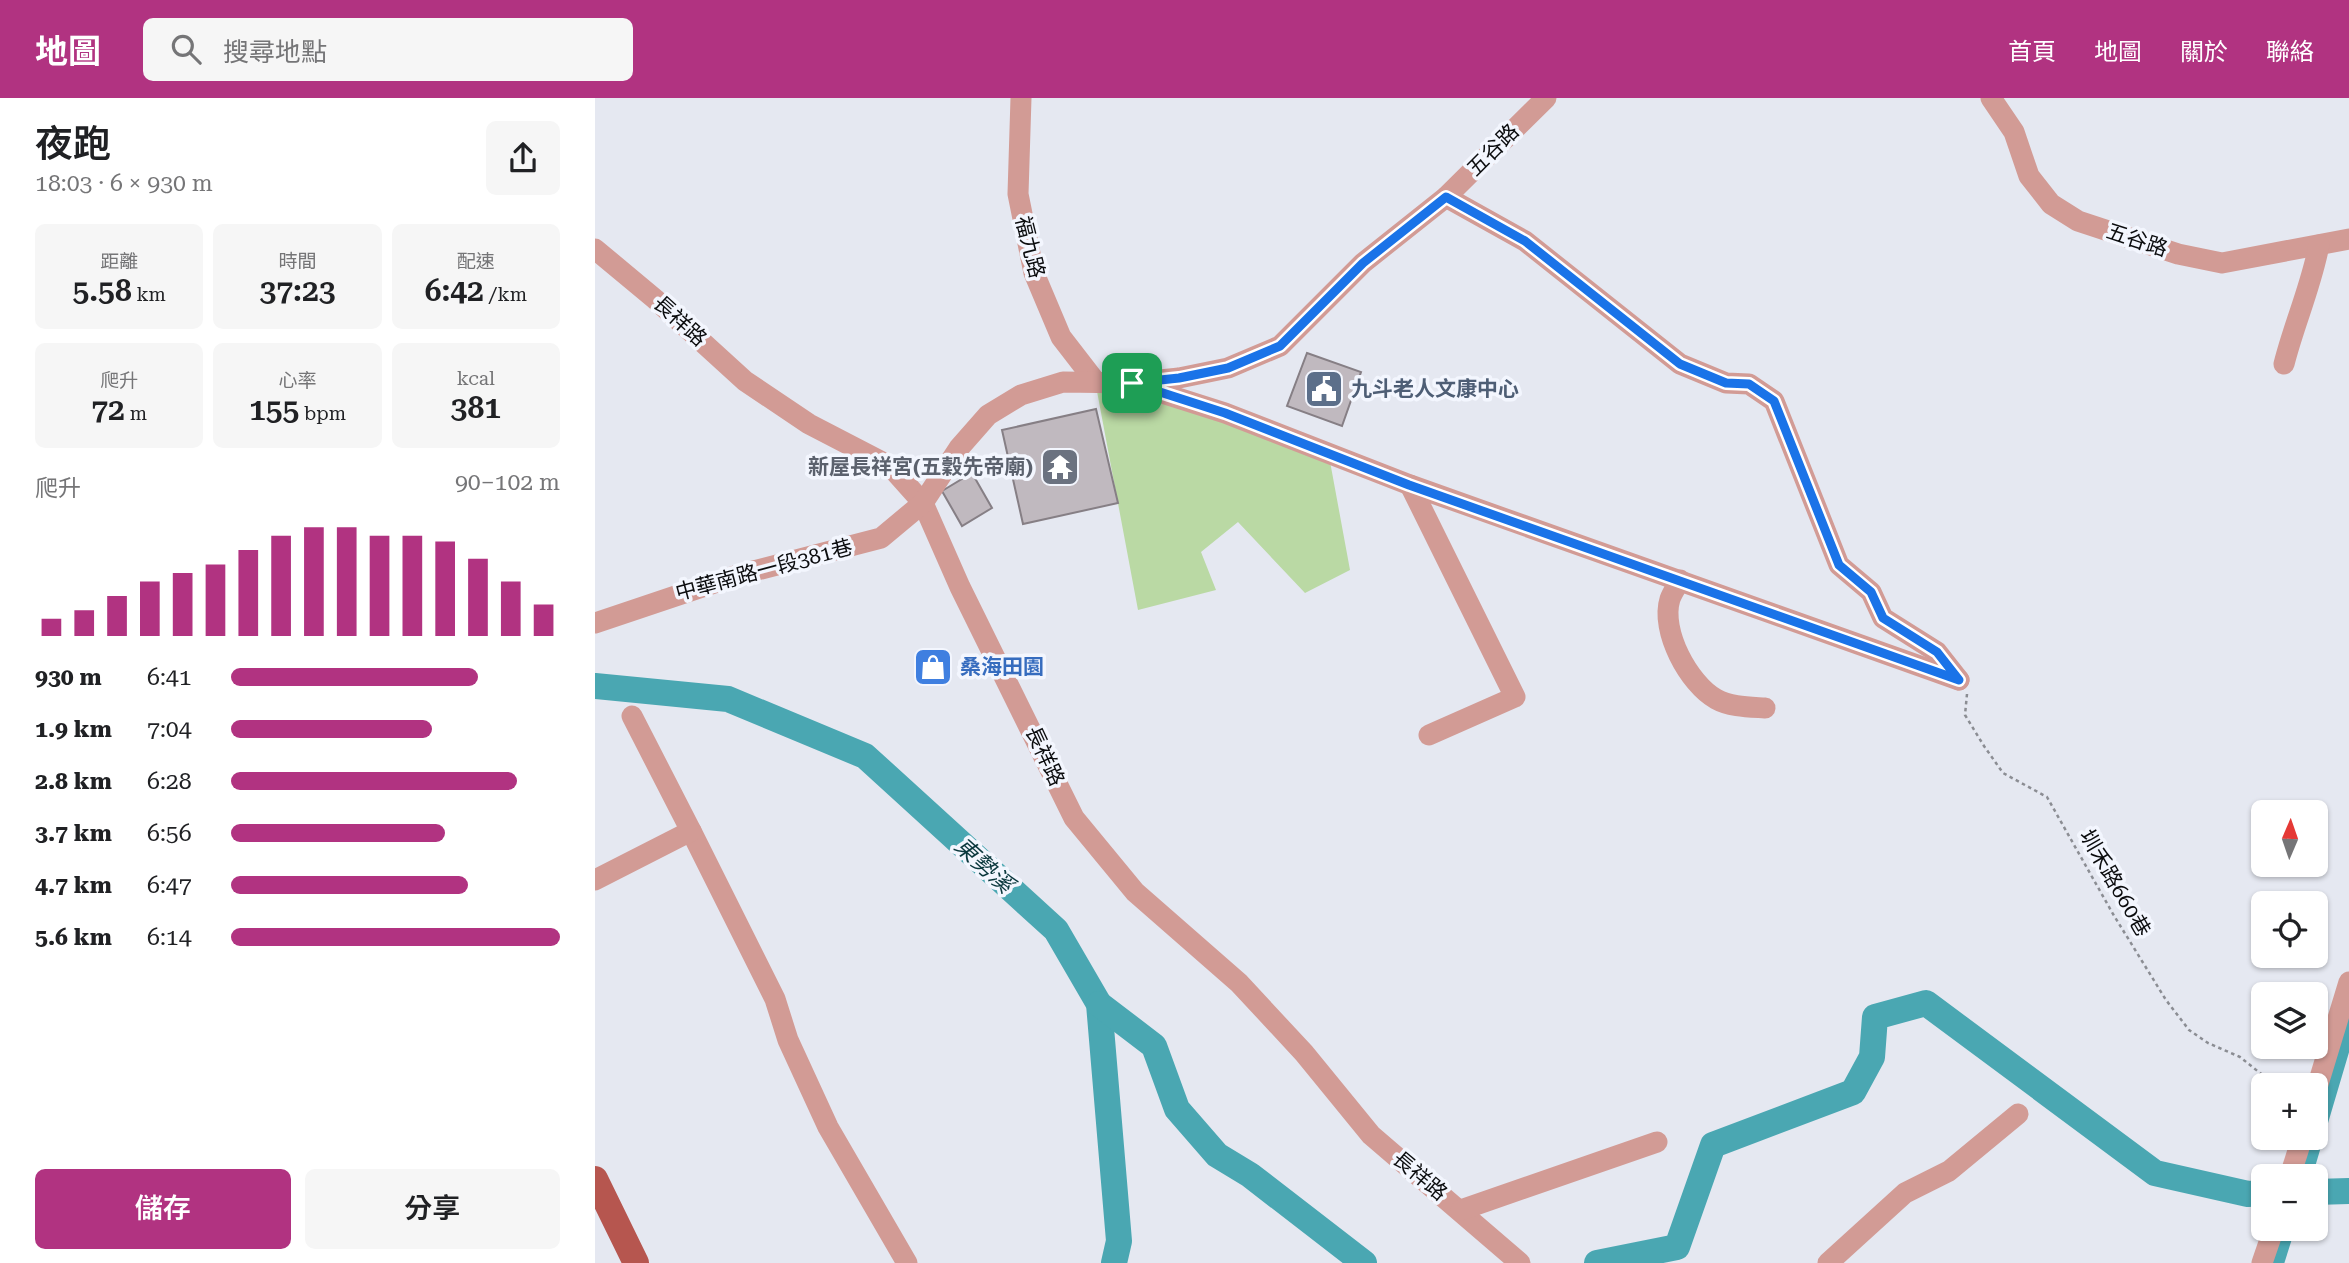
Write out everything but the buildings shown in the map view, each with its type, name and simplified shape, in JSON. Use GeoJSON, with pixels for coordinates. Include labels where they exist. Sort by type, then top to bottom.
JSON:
{"type":"FeatureCollection","features":[{"type":"Feature","properties":{"kind":"main road"},"geometry":{"type":"LineString","coordinates":[[595,1179],[636,1263]]}},
{"type":"Feature","properties":{"kind":"street","name":"福九路"},"geometry":{"type":"LineString","coordinates":[[1021,98],[1018,194],[1034,273],[1061,337],[1095,381]]}},
{"type":"Feature","properties":{"kind":"street","name":"五谷路"},"geometry":{"type":"LineString","coordinates":[[923,503],[959,448],[988,415],[1021,395],[1053,385],[1095,381],[1132,383],[1179,378],[1228,368],[1280,346],[1363,263],[1446,197],[1546,98]]}},
{"type":"Feature","properties":{"kind":"street","name":"五谷路"},"geometry":{"type":"LineString","coordinates":[[1991,98],[2014,132],[2029,176],[2051,204],[2078,221],[2178,254],[2222,263],[2349,239]]}},
{"type":"Feature","properties":{"kind":"street"},"geometry":{"type":"LineString","coordinates":[[1446,197],[1525,241],[1680,364],[1726,383],[1749,384],[1774,401],[1839,565],[1871,592],[1883,618],[1937,652],[1959,680]]}},
{"type":"Feature","properties":{"kind":"street"},"geometry":{"type":"LineString","coordinates":[[2284,365],[2293,327],[2311,286],[2319,245]]}},
{"type":"Feature","properties":{"kind":"street","name":"長祥路"},"geometry":{"type":"LineString","coordinates":[[595,249],[745,382],[809,424],[890,466],[923,503],[960,587],[1074,818],[1135,892],[1257,1003],[1304,1053],[1371,1135],[1519,1262]]}},
{"type":"Feature","properties":{"kind":"street"},"geometry":{"type":"LineString","coordinates":[[1132,383],[1225,413],[1409,485],[1959,680]]}},
{"type":"Feature","properties":{"kind":"street"},"geometry":{"type":"LineString","coordinates":[[1409,485],[1515,697],[1429,735]]}},
{"type":"Feature","properties":{"kind":"street","name":"中華南路一段381巷"},"geometry":{"type":"LineString","coordinates":[[597,620],[738,575],[881,538],[923,503]]}},
{"type":"Feature","properties":{"kind":"street"},"geometry":{"type":"LineString","coordinates":[[1680,580],[1669,601],[1670,627],[1675,648],[1694,680],[1717,700],[1765,708]]}},
{"type":"Feature","properties":{"kind":"street"},"geometry":{"type":"LineString","coordinates":[[632,716],[775,999],[788,1040],[828,1127],[907,1263]]}},
{"type":"Feature","properties":{"kind":"street"},"geometry":{"type":"LineString","coordinates":[[595,880],[691,831]]}},
{"type":"Feature","properties":{"kind":"street"},"geometry":{"type":"LineString","coordinates":[[2321,1073],[2349,982]]}},
{"type":"Feature","properties":{"kind":"street"},"geometry":{"type":"LineString","coordinates":[[1828,1263],[1905,1193],[1949,1171],[2018,1114]]}},
{"type":"Feature","properties":{"kind":"street"},"geometry":{"type":"LineString","coordinates":[[1461,1210],[1657,1142]]}},
{"type":"Feature","properties":{"kind":"street"},"geometry":{"type":"LineString","coordinates":[[2262,1263],[2270,1241]]}},
{"type":"Feature","properties":{"kind":"path","name":"圳禾路660巷"},"geometry":{"type":"LineString","coordinates":[[1959,680],[1967,690],[1965,715],[1984,747],[2003,773],[2023,787],[2047,797],[2113,914],[2189,1030],[2263,1073]]}},
{"type":"Feature","properties":{"kind":"green space"},"geometry":{"type":"Polygon","coordinates":[[[1096,386],[1147,396],[1329,456],[1350,570],[1305,593],[1238,522],[1201,552],[1216,590],[1138,610],[1096,386]]]}},
{"type":"Feature","properties":{"kind":"waterway","name":"東勢溪"},"geometry":{"type":"LineString","coordinates":[[595,686],[728,699],[865,756],[1056,930],[1099,1004],[1119,1241],[1114,1263]]}},
{"type":"Feature","properties":{"kind":"waterway"},"geometry":{"type":"LineString","coordinates":[[1597,1263],[1677,1247],[1713,1145],[1853,1092],[1872,1057],[1875,1017],[1926,1003],[2155,1173],[2251,1194]]}},
{"type":"Feature","properties":{"kind":"waterway"},"geometry":{"type":"LineString","coordinates":[[1099,1004],[1154,1046],[1177,1109],[1217,1155],[1250,1175],[1364,1263]]}},
{"type":"Feature","properties":{"kind":"waterway"},"geometry":{"type":"LineString","coordinates":[[2308,1164],[2349,1024]]}},
{"type":"Feature","properties":{"kind":"waterway"},"geometry":{"type":"LineString","coordinates":[[2328,1192],[2349,1191]]}},
{"type":"Feature","properties":{"kind":"waterway"},"geometry":{"type":"LineString","coordinates":[[2276,1263],[2283,1241]]}},
{"type":"Feature","properties":{"kind":"place","name":"九斗老人文康中心"},"geometry":{"type":"Point","coordinates":[1324,389]}},
{"type":"Feature","properties":{"kind":"place","name":"新屋長祥宮(五穀先帝廟)"},"geometry":{"type":"Point","coordinates":[1060,467]}},
{"type":"Feature","properties":{"kind":"place","name":"桑海田園"},"geometry":{"type":"Point","coordinates":[933,667]}},
{"type":"Feature","properties":{"kind":"route"},"geometry":{"type":"LineString","coordinates":[[1446,197],[1525,241],[1680,364],[1726,383],[1749,384],[1774,401],[1839,565],[1871,592],[1883,618],[1937,652],[1959,680],[1409,485],[1225,413],[1132,383],[1179,378],[1228,368],[1280,346],[1363,263],[1446,197]]}}]}
